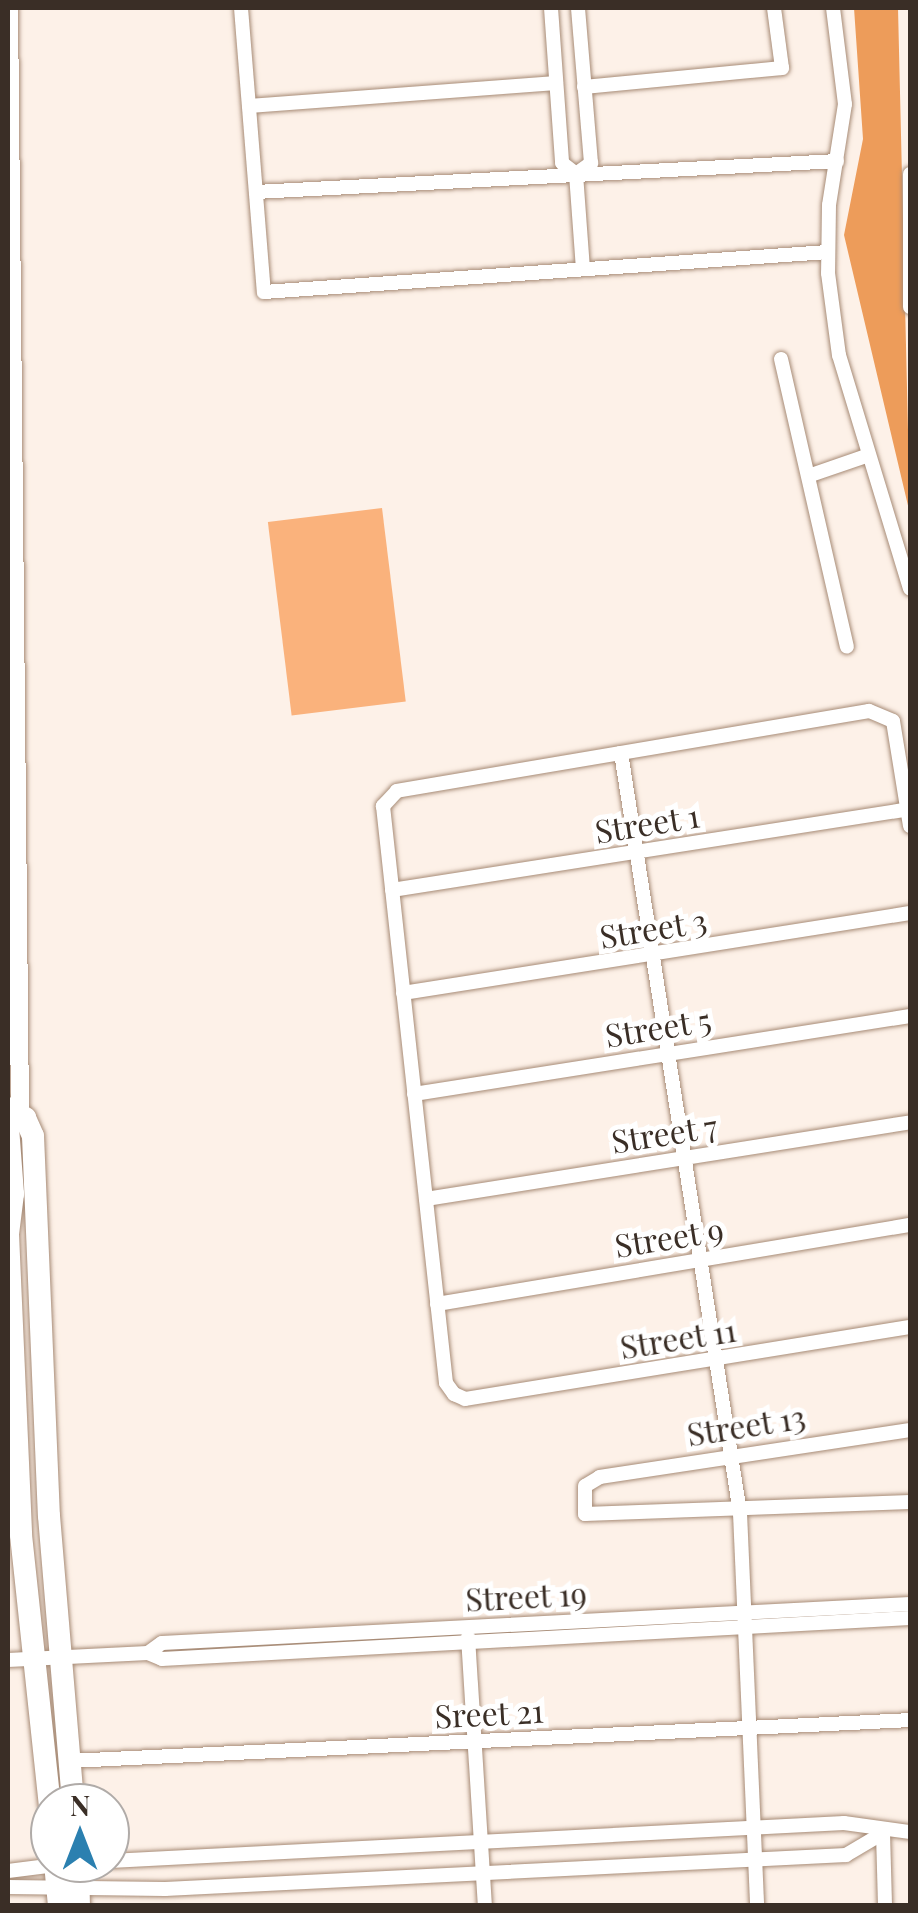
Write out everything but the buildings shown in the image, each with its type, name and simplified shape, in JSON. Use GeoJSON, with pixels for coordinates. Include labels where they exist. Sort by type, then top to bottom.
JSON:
{"type":"FeatureCollection","features":[{"type":"Feature","properties":{"kind":"main road"},"geometry":{"type":"LineString","coordinates":[[11,1119],[8,1234],[21,1535],[72,1783]]}},
{"type":"Feature","properties":{"kind":"main road"},"geometry":{"type":"LineString","coordinates":[[11,1119],[33,1136],[50,1783]]}},
{"type":"Feature","properties":{"kind":"street"},"geometry":{"type":"LineString","coordinates":[[9,8],[11,1119]]}},
{"type":"Feature","properties":{"kind":"street"},"geometry":{"type":"LineString","coordinates":[[255,8],[241,8],[264,292],[827,252]]}},
{"type":"Feature","properties":{"kind":"street"},"geometry":{"type":"LineString","coordinates":[[550,8],[562,163],[576,174],[583,269]]}},
{"type":"Feature","properties":{"kind":"street"},"geometry":{"type":"LineString","coordinates":[[576,174],[590,162],[578,8]]}},
{"type":"Feature","properties":{"kind":"street"},"geometry":{"type":"LineString","coordinates":[[584,87],[782,68],[774,8]]}},
{"type":"Feature","properties":{"kind":"street"},"geometry":{"type":"LineString","coordinates":[[833,8],[845,104],[827,252],[839,354],[910,588]]}},
{"type":"Feature","properties":{"kind":"street"},"geometry":{"type":"LineString","coordinates":[[248,106],[556,83]]}},
{"type":"Feature","properties":{"kind":"street"},"geometry":{"type":"LineString","coordinates":[[256,192],[837,161]]}},
{"type":"Feature","properties":{"kind":"street"},"geometry":{"type":"LineString","coordinates":[[910,174],[910,306]]}},
{"type":"Feature","properties":{"kind":"street"},"geometry":{"type":"LineString","coordinates":[[781,359],[811,475],[846,647]]}},
{"type":"Feature","properties":{"kind":"street"},"geometry":{"type":"LineString","coordinates":[[811,475],[868,455]]}},
{"type":"Feature","properties":{"kind":"street"},"geometry":{"type":"LineString","coordinates":[[437,1304],[392,890],[387,796],[869,711],[893,721],[910,826]]}},
{"type":"Feature","properties":{"kind":"street"},"geometry":{"type":"LineString","coordinates":[[621,752],[740,1513],[757,1906]]}},
{"type":"Feature","properties":{"kind":"street","name":"Street 1"},"geometry":{"type":"LineString","coordinates":[[392,890],[909,810]]}},
{"type":"Feature","properties":{"kind":"street","name":"Street 3"},"geometry":{"type":"LineString","coordinates":[[403,993],[910,912]]}},
{"type":"Feature","properties":{"kind":"street","name":"Street 5"},"geometry":{"type":"LineString","coordinates":[[414,1094],[910,1016]]}},
{"type":"Feature","properties":{"kind":"street","name":"Street 7"},"geometry":{"type":"LineString","coordinates":[[426,1198],[910,1122]]}},
{"type":"Feature","properties":{"kind":"street","name":"Street 9"},"geometry":{"type":"LineString","coordinates":[[437,1304],[910,1225]]}},
{"type":"Feature","properties":{"kind":"street","name":"Street 11"},"geometry":{"type":"LineString","coordinates":[[437,1304],[446,1384],[454,1394],[466,1399],[910,1327]]}},
{"type":"Feature","properties":{"kind":"street","name":"Street 13"},"geometry":{"type":"LineString","coordinates":[[740,1513],[590,1517],[585,1500],[590,1480],[731,1454],[910,1430]]}},
{"type":"Feature","properties":{"kind":"street"},"geometry":{"type":"LineString","coordinates":[[740,1513],[910,1502]]}},
{"type":"Feature","properties":{"kind":"street","name":"Street 19"},"geometry":{"type":"LineString","coordinates":[[8,1660],[148,1653],[162,1643],[468,1634],[745,1619],[910,1604]]}},
{"type":"Feature","properties":{"kind":"street","name":"Street 19"},"geometry":{"type":"LineString","coordinates":[[745,1619],[910,1618]]}},
{"type":"Feature","properties":{"kind":"street"},"geometry":{"type":"LineString","coordinates":[[468,1634],[485,1906]]}},
{"type":"Feature","properties":{"kind":"street","name":"Sreet 21"},"geometry":{"type":"LineString","coordinates":[[70,1762],[910,1720]]}},
{"type":"Feature","properties":{"kind":"street"},"geometry":{"type":"LineString","coordinates":[[130,1861],[844,1822],[882,1833],[910,1832]]}},
{"type":"Feature","properties":{"kind":"street"},"geometry":{"type":"LineString","coordinates":[[8,1887],[484,1874],[846,1855],[882,1833]]}},
{"type":"Feature","properties":{"kind":"street"},"geometry":{"type":"LineString","coordinates":[[882,1833],[885,1906]]}},
{"type":"Feature","properties":{"kind":"street"},"geometry":{"type":"LineString","coordinates":[[8,1871],[64,1886]]}},
{"type":"Feature","properties":{"kind":"shaded area"},"geometry":{"type":"Polygon","coordinates":[[[854,8],[898,8],[910,514],[844,235],[863,139],[854,8]]]}},
{"type":"Feature","properties":{"kind":"shaded area"},"geometry":{"type":"Polygon","coordinates":[[[382,508],[406,702],[292,716],[268,522],[382,508]]]}}]}
